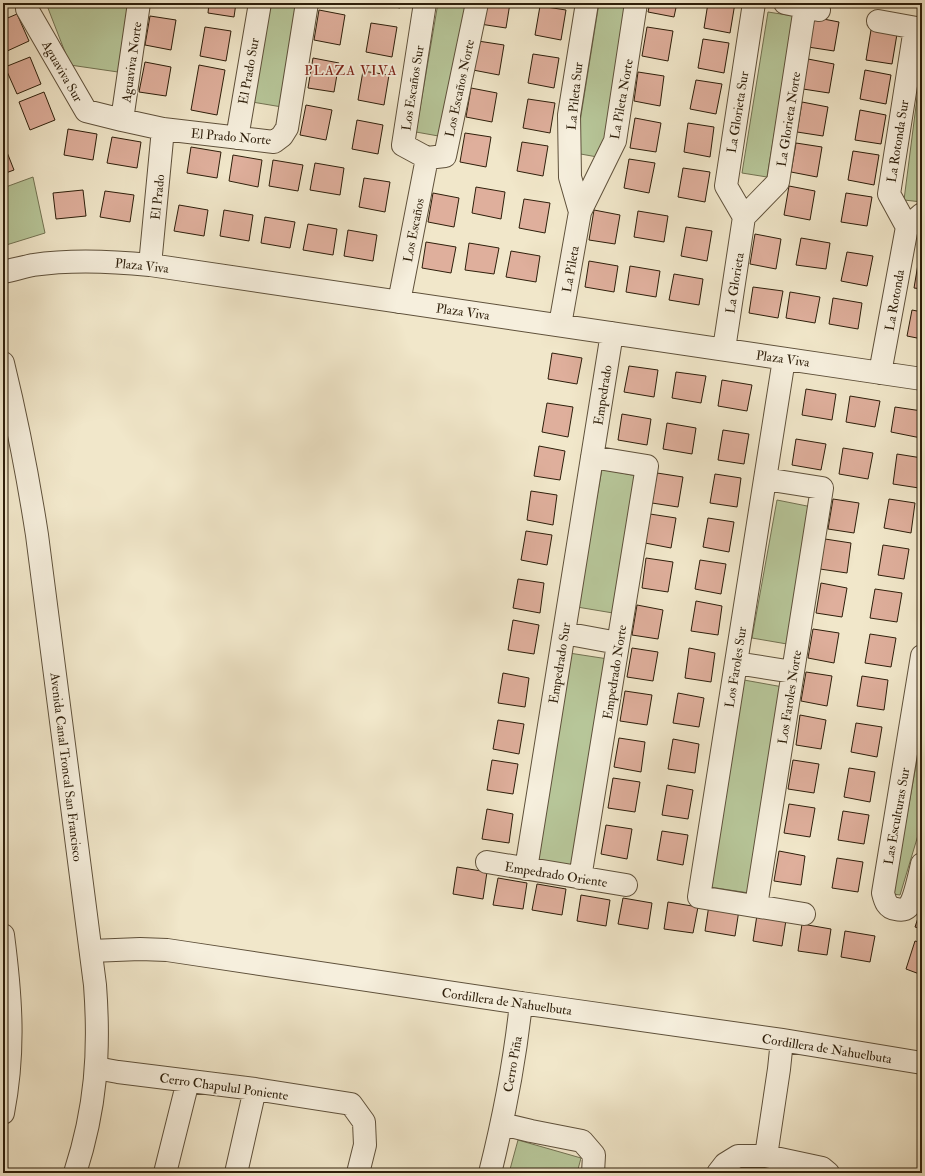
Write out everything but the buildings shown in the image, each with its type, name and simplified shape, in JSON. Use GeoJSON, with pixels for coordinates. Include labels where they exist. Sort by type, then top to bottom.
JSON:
{"type":"FeatureCollection","features":[{"type":"Feature","properties":{"kind":"street","name":"Aguaviva Sur"},"geometry":{"type":"LineString","coordinates":[[28,3],[27,9],[86,111],[163,129]]}},
{"type":"Feature","properties":{"kind":"street","name":"Aguaviva Norte"},"geometry":{"type":"LineString","coordinates":[[122,120],[139,3]]}},
{"type":"Feature","properties":{"kind":"street","name":"El Prado Sur"},"geometry":{"type":"LineString","coordinates":[[237,138],[260,3]]}},
{"type":"Feature","properties":{"kind":"street","name":"El Prado Norte"},"geometry":{"type":"LineString","coordinates":[[163,129],[274,142],[282,136],[287,128],[307,3]]}},
{"type":"Feature","properties":{"kind":"street","name":"Los Escaños Sur"},"geometry":{"type":"LineString","coordinates":[[425,3],[403,145],[427,158]]}},
{"type":"Feature","properties":{"kind":"street","name":"Los Escaños Norte"},"geometry":{"type":"LineString","coordinates":[[427,158],[445,156],[477,3]]}},
{"type":"Feature","properties":{"kind":"street","name":"La Pileta Sur"},"geometry":{"type":"LineString","coordinates":[[580,212],[570,177],[570,115],[587,3]]}},
{"type":"Feature","properties":{"kind":"street","name":"La Pileta Norte"},"geometry":{"type":"LineString","coordinates":[[580,212],[615,141],[636,3]]}},
{"type":"Feature","properties":{"kind":"street","name":"La Glorieta Sur"},"geometry":{"type":"LineString","coordinates":[[744,217],[726,186],[754,3]]}},
{"type":"Feature","properties":{"kind":"street","name":"La Glorieta Norte"},"geometry":{"type":"LineString","coordinates":[[744,217],[778,182],[803,7]]}},
{"type":"Feature","properties":{"kind":"street"},"geometry":{"type":"LineString","coordinates":[[878,21],[919,29]]}},
{"type":"Feature","properties":{"kind":"street","name":"La Rotonda Sur"},"geometry":{"type":"LineString","coordinates":[[915,220],[889,194],[919,29]]}},
{"type":"Feature","properties":{"kind":"street","name":"El Prado"},"geometry":{"type":"LineString","coordinates":[[150,265],[163,129]]}},
{"type":"Feature","properties":{"kind":"street","name":"Los Escaños"},"geometry":{"type":"LineString","coordinates":[[399,302],[427,158]]}},
{"type":"Feature","properties":{"kind":"street","name":"La Pileta"},"geometry":{"type":"LineString","coordinates":[[560,325],[580,212]]}},
{"type":"Feature","properties":{"kind":"street","name":"La Glorieta"},"geometry":{"type":"LineString","coordinates":[[724,350],[744,217]]}},
{"type":"Feature","properties":{"kind":"street","name":"La Rotonda"},"geometry":{"type":"LineString","coordinates":[[880,373],[915,220]]}},
{"type":"Feature","properties":{"kind":"street","name":"Plaza Viva"},"geometry":{"type":"LineString","coordinates":[[3,272],[32,265],[84,261],[150,265],[922,379]]}},
{"type":"Feature","properties":{"kind":"street","name":"Empedrado"},"geometry":{"type":"LineString","coordinates":[[592,458],[612,333]]}},
{"type":"Feature","properties":{"kind":"street","name":"Los Faroles Sur"},"geometry":{"type":"LineString","coordinates":[[756,906],[699,897],[784,359]]}},
{"type":"Feature","properties":{"kind":"street","name":"Avenida Canal Troncal San Francisco"},"geometry":{"type":"LineString","coordinates":[[3,363],[14,406],[27,470],[37,535],[91,950],[97,1012],[96,1068],[88,1125],[76,1173]]}},
{"type":"Feature","properties":{"kind":"street","name":"Empedrado Norte"},"geometry":{"type":"LineString","coordinates":[[580,878],[647,466],[592,458]]}},
{"type":"Feature","properties":{"kind":"street","name":"Empedrado Sur"},"geometry":{"type":"LineString","coordinates":[[526,869],[592,458]]}},
{"type":"Feature","properties":{"kind":"street","name":"Los Faroles Norte"},"geometry":{"type":"LineString","coordinates":[[756,906],[822,488],[765,479]]}},
{"type":"Feature","properties":{"kind":"street"},"geometry":{"type":"LineString","coordinates":[[564,634],[618,642]]}},
{"type":"Feature","properties":{"kind":"street","name":"Las Esculturas Sur"},"geometry":{"type":"LineString","coordinates":[[922,656],[920,681],[883,893],[886,904],[892,909],[901,910],[908,907],[913,898],[922,864]]}},
{"type":"Feature","properties":{"kind":"street"},"geometry":{"type":"LineString","coordinates":[[736,663],[793,672]]}},
{"type":"Feature","properties":{"kind":"street","name":"Empedrado Oriente"},"geometry":{"type":"LineString","coordinates":[[487,862],[626,886]]}},
{"type":"Feature","properties":{"kind":"street"},"geometry":{"type":"LineString","coordinates":[[756,906],[804,914]]}},
{"type":"Feature","properties":{"kind":"street"},"geometry":{"type":"LineString","coordinates":[[3,935],[11,1005],[11,1043],[10,1070],[3,1113]]}},
{"type":"Feature","properties":{"kind":"street","name":"Cordillera de Nahuelbuta"},"geometry":{"type":"LineString","coordinates":[[91,950],[167,950],[782,1040],[922,1063]]}},
{"type":"Feature","properties":{"kind":"street","name":"Cerro Piña"},"geometry":{"type":"LineString","coordinates":[[490,1173],[502,1124],[521,1003]]}},
{"type":"Feature","properties":{"kind":"street"},"geometry":{"type":"LineString","coordinates":[[766,1156],[782,1040]]}},
{"type":"Feature","properties":{"kind":"street","name":"Cerro Chapulul Poniente"},"geometry":{"type":"LineString","coordinates":[[96,1068],[351,1104],[364,1122],[365,1145],[358,1173]]}},
{"type":"Feature","properties":{"kind":"street"},"geometry":{"type":"LineString","coordinates":[[166,1173],[188,1081]]}},
{"type":"Feature","properties":{"kind":"street"},"geometry":{"type":"LineString","coordinates":[[236,1173],[255,1090]]}},
{"type":"Feature","properties":{"kind":"street"},"geometry":{"type":"LineString","coordinates":[[502,1124],[582,1141],[593,1164]]}},
{"type":"Feature","properties":{"kind":"street"},"geometry":{"type":"LineString","coordinates":[[718,1173],[725,1164],[738,1156],[766,1156],[822,1168],[828,1173]]}},
{"type":"Feature","properties":{"kind":"green space"},"geometry":{"type":"Polygon","coordinates":[[[46,3],[128,3],[118,72],[70,65],[46,3]]]}},
{"type":"Feature","properties":{"kind":"green space"},"geometry":{"type":"Polygon","coordinates":[[[267,3],[298,3],[282,107],[252,102],[267,3]]]}},
{"type":"Feature","properties":{"kind":"green space"},"geometry":{"type":"Polygon","coordinates":[[[438,3],[467,3],[444,137],[416,132],[438,3]]]}},
{"type":"Feature","properties":{"kind":"green space"},"geometry":{"type":"Polygon","coordinates":[[[599,3],[628,3],[603,158],[575,153],[599,3]]]}},
{"type":"Feature","properties":{"kind":"green space"},"geometry":{"type":"Polygon","coordinates":[[[768,12],[794,16],[767,177],[742,173],[768,12]]]}},
{"type":"Feature","properties":{"kind":"green space"},"geometry":{"type":"Polygon","coordinates":[[[922,59],[922,202],[904,200],[922,59]]]}},
{"type":"Feature","properties":{"kind":"green space"},"geometry":{"type":"Polygon","coordinates":[[[33,177],[45,233],[3,246],[3,188],[33,177]]]}},
{"type":"Feature","properties":{"kind":"green space"},"geometry":{"type":"Polygon","coordinates":[[[602,469],[637,476],[613,613],[577,607],[602,469]]]}},
{"type":"Feature","properties":{"kind":"green space"},"geometry":{"type":"Polygon","coordinates":[[[777,500],[812,507],[787,644],[752,638],[777,500]]]}},
{"type":"Feature","properties":{"kind":"green space"},"geometry":{"type":"Polygon","coordinates":[[[569,653],[608,659],[574,866],[535,859],[569,653]]]}},
{"type":"Feature","properties":{"kind":"green space"},"geometry":{"type":"Polygon","coordinates":[[[744,680],[783,687],[749,893],[710,887],[744,680]]]}},
{"type":"Feature","properties":{"kind":"green space"},"geometry":{"type":"Polygon","coordinates":[[[922,731],[922,822],[900,895],[893,894],[922,731]]]}},
{"type":"Feature","properties":{"kind":"green space"},"geometry":{"type":"Polygon","coordinates":[[[518,1140],[581,1158],[577,1173],[509,1173],[518,1140]]]}},
{"type":"Feature","properties":{"kind":"green space"},"geometry":{"type":"Polygon","coordinates":[[[730,1157],[776,1169],[775,1173],[726,1173],[730,1157]]]}},
{"type":"Feature","properties":{"kind":"district","name":"PLAZA VIVA"},"geometry":{"type":"Point","coordinates":[351,70]}}]}
